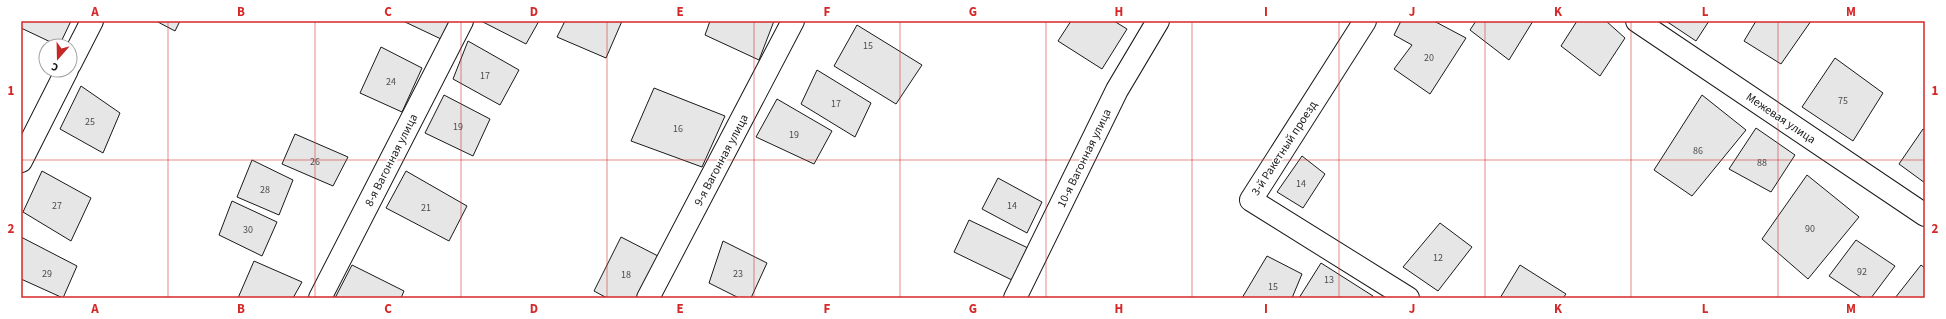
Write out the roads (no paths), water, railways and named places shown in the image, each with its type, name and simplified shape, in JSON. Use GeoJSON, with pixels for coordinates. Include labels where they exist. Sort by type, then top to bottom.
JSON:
{"type":"FeatureCollection","features":[{"type":"Feature","properties":{"kind":"street"},"geometry":{"type":"LineString","coordinates":[[78,48],[92,21]]}},
{"type":"Feature","properties":{"kind":"street","name":"8-я Вагонная улица"},"geometry":{"type":"LineString","coordinates":[[320,298],[462,21]]}},
{"type":"Feature","properties":{"kind":"street","name":"9-я Вагонная улица"},"geometry":{"type":"LineString","coordinates":[[648,298],[794,21]]}},
{"type":"Feature","properties":{"kind":"street","name":"10-я Вагонная улица"},"geometry":{"type":"LineString","coordinates":[[1015,298],[1117,90],[1158,21]]}},
{"type":"Feature","properties":{"kind":"street","name":"3-й Ракетный проезд"},"geometry":{"type":"LineString","coordinates":[[1365,21],[1251,200],[1408,298]]}},
{"type":"Feature","properties":{"kind":"street","name":"Межевая улица"},"geometry":{"type":"LineString","coordinates":[[1637,21],[1925,215]]}},
{"type":"Feature","properties":{"kind":"street"},"geometry":{"type":"LineString","coordinates":[[21,162],[63,78]]}}]}
